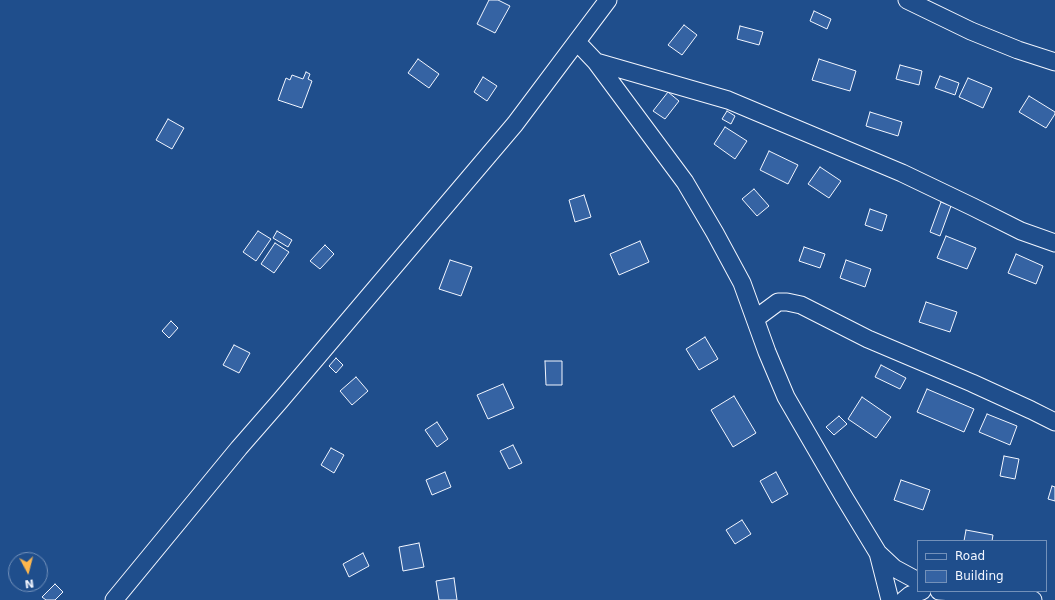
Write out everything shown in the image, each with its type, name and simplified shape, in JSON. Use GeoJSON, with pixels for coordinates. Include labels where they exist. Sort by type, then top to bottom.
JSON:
{"type":"FeatureCollection","features":[{"type":"Feature","properties":{"kind":"street"},"geometry":{"type":"LineString","coordinates":[[114,600],[234,454],[515,124],[608,0]]}},
{"type":"Feature","properties":{"kind":"street"},"geometry":{"type":"LineString","coordinates":[[907,0],[971,31],[1018,50],[1055,62]]}},
{"type":"Feature","properties":{"kind":"street"},"geometry":{"type":"LineString","coordinates":[[577,42],[596,62],[685,182],[742,283],[767,352],[786,397],[878,553],[894,568],[917,581]]}},
{"type":"Feature","properties":{"kind":"street"},"geometry":{"type":"LineString","coordinates":[[596,62],[728,100],[902,173],[973,206],[1021,231],[1055,243]]}},
{"type":"Feature","properties":{"kind":"street"},"geometry":{"type":"LineString","coordinates":[[755,319],[778,302],[801,305],[868,339],[978,386],[1055,422]]}},
{"type":"Feature","properties":{"kind":"street"},"geometry":{"type":"LineString","coordinates":[[878,553],[890,600]]}},
{"type":"Feature","properties":{"kind":"street"},"geometry":{"type":"LineString","coordinates":[[904,600],[910,595],[919,592]]}},
{"type":"Feature","properties":{"kind":"street"},"geometry":{"type":"LineString","coordinates":[[953,592],[996,595],[1033,600]]}},
{"type":"Feature","properties":{"kind":"building"},"geometry":{"type":"Polygon","coordinates":[[[489,0],[498,0],[510,6],[495,33],[477,24],[489,0]]]}},
{"type":"Feature","properties":{"kind":"building"},"geometry":{"type":"Polygon","coordinates":[[[814,11],[831,19],[827,29],[810,21],[814,11]]]}},
{"type":"Feature","properties":{"kind":"building"},"geometry":{"type":"Polygon","coordinates":[[[684,25],[697,35],[682,55],[668,45],[684,25]]]}},
{"type":"Feature","properties":{"kind":"building"},"geometry":{"type":"Polygon","coordinates":[[[740,26],[763,32],[759,45],[737,39],[740,26]]]}},
{"type":"Feature","properties":{"kind":"building"},"geometry":{"type":"Polygon","coordinates":[[[418,59],[439,74],[429,88],[408,73],[418,59]]]}},
{"type":"Feature","properties":{"kind":"building"},"geometry":{"type":"Polygon","coordinates":[[[819,59],[856,71],[850,91],[812,80],[819,59]]]}},
{"type":"Feature","properties":{"kind":"building"},"geometry":{"type":"Polygon","coordinates":[[[900,65],[922,71],[919,85],[896,79],[900,65]]]}},
{"type":"Feature","properties":{"kind":"building"},"geometry":{"type":"Polygon","coordinates":[[[306,72],[310,74],[308,79],[312,81],[302,108],[278,100],[286,78],[290,80],[292,75],[303,79],[306,72]]]}},
{"type":"Feature","properties":{"kind":"building"},"geometry":{"type":"Polygon","coordinates":[[[940,76],[959,83],[955,95],[935,88],[940,76]]]}},
{"type":"Feature","properties":{"kind":"building"},"geometry":{"type":"Polygon","coordinates":[[[483,77],[497,86],[487,101],[474,92],[483,77]]]}},
{"type":"Feature","properties":{"kind":"building"},"geometry":{"type":"Polygon","coordinates":[[[968,78],[992,88],[983,108],[959,97],[968,78]]]}},
{"type":"Feature","properties":{"kind":"building"},"geometry":{"type":"Polygon","coordinates":[[[668,92],[679,101],[665,119],[653,111],[668,92]]]}},
{"type":"Feature","properties":{"kind":"building"},"geometry":{"type":"Polygon","coordinates":[[[1029,96],[1055,112],[1046,128],[1019,112],[1029,96]]]}},
{"type":"Feature","properties":{"kind":"building"},"geometry":{"type":"Polygon","coordinates":[[[727,111],[735,116],[731,124],[722,119],[727,111]]]}},
{"type":"Feature","properties":{"kind":"building"},"geometry":{"type":"Polygon","coordinates":[[[870,112],[902,122],[898,136],[866,126],[870,112]]]}},
{"type":"Feature","properties":{"kind":"building"},"geometry":{"type":"Polygon","coordinates":[[[168,119],[184,128],[172,149],[156,140],[168,119]]]}},
{"type":"Feature","properties":{"kind":"building"},"geometry":{"type":"Polygon","coordinates":[[[725,127],[747,141],[735,159],[714,144],[725,127]]]}},
{"type":"Feature","properties":{"kind":"building"},"geometry":{"type":"Polygon","coordinates":[[[769,151],[798,165],[788,184],[760,170],[769,151]]]}},
{"type":"Feature","properties":{"kind":"building"},"geometry":{"type":"Polygon","coordinates":[[[820,167],[841,181],[829,198],[808,184],[820,167]]]}},
{"type":"Feature","properties":{"kind":"building"},"geometry":{"type":"Polygon","coordinates":[[[754,189],[769,206],[757,216],[742,199],[754,189]]]}},
{"type":"Feature","properties":{"kind":"building"},"geometry":{"type":"Polygon","coordinates":[[[584,195],[591,217],[575,222],[569,200],[584,195]]]}},
{"type":"Feature","properties":{"kind":"building"},"geometry":{"type":"Polygon","coordinates":[[[941,202],[951,206],[940,236],[930,232],[941,202]]]}},
{"type":"Feature","properties":{"kind":"building"},"geometry":{"type":"Polygon","coordinates":[[[870,209],[887,215],[882,231],[865,225],[870,209]]]}},
{"type":"Feature","properties":{"kind":"building"},"geometry":{"type":"Polygon","coordinates":[[[258,231],[271,239],[256,261],[243,252],[258,231]]]}},
{"type":"Feature","properties":{"kind":"building"},"geometry":{"type":"Polygon","coordinates":[[[277,231],[292,240],[288,247],[273,238],[277,231]]]}},
{"type":"Feature","properties":{"kind":"building"},"geometry":{"type":"Polygon","coordinates":[[[946,236],[976,248],[967,269],[937,258],[946,236]]]}},
{"type":"Feature","properties":{"kind":"building"},"geometry":{"type":"Polygon","coordinates":[[[640,241],[649,262],[619,275],[610,254],[640,241]]]}},
{"type":"Feature","properties":{"kind":"building"},"geometry":{"type":"Polygon","coordinates":[[[275,243],[289,252],[274,273],[261,264],[275,243]]]}},
{"type":"Feature","properties":{"kind":"building"},"geometry":{"type":"Polygon","coordinates":[[[325,245],[334,254],[320,269],[310,261],[325,245]]]}},
{"type":"Feature","properties":{"kind":"building"},"geometry":{"type":"Polygon","coordinates":[[[804,247],[825,254],[820,268],[799,261],[804,247]]]}},
{"type":"Feature","properties":{"kind":"building"},"geometry":{"type":"Polygon","coordinates":[[[1016,254],[1043,266],[1036,284],[1008,273],[1016,254]]]}},
{"type":"Feature","properties":{"kind":"building"},"geometry":{"type":"Polygon","coordinates":[[[450,260],[472,267],[461,296],[439,289],[450,260]]]}},
{"type":"Feature","properties":{"kind":"building"},"geometry":{"type":"Polygon","coordinates":[[[846,260],[871,269],[865,287],[840,278],[846,260]]]}},
{"type":"Feature","properties":{"kind":"building"},"geometry":{"type":"Polygon","coordinates":[[[926,302],[957,312],[950,332],[919,322],[926,302]]]}},
{"type":"Feature","properties":{"kind":"building"},"geometry":{"type":"Polygon","coordinates":[[[171,321],[178,328],[169,338],[162,331],[171,321]]]}},
{"type":"Feature","properties":{"kind":"building"},"geometry":{"type":"Polygon","coordinates":[[[705,337],[718,359],[699,370],[686,349],[705,337]]]}},
{"type":"Feature","properties":{"kind":"building"},"geometry":{"type":"Polygon","coordinates":[[[234,345],[250,353],[239,373],[223,365],[234,345]]]}},
{"type":"Feature","properties":{"kind":"building"},"geometry":{"type":"Polygon","coordinates":[[[336,358],[343,365],[336,373],[329,366],[336,358]]]}},
{"type":"Feature","properties":{"kind":"building"},"geometry":{"type":"Polygon","coordinates":[[[545,361],[562,361],[562,385],[546,385],[545,361]]]}},
{"type":"Feature","properties":{"kind":"building"},"geometry":{"type":"Polygon","coordinates":[[[881,365],[906,378],[900,389],[875,377],[881,365]]]}},
{"type":"Feature","properties":{"kind":"building"},"geometry":{"type":"Polygon","coordinates":[[[356,377],[368,391],[352,405],[340,391],[356,377]]]}},
{"type":"Feature","properties":{"kind":"building"},"geometry":{"type":"Polygon","coordinates":[[[503,384],[514,408],[488,419],[477,395],[503,384]]]}},
{"type":"Feature","properties":{"kind":"building"},"geometry":{"type":"Polygon","coordinates":[[[927,389],[974,409],[964,432],[917,412],[927,389]]]}},
{"type":"Feature","properties":{"kind":"building"},"geometry":{"type":"Polygon","coordinates":[[[734,396],[756,433],[733,447],[711,410],[734,396]]]}},
{"type":"Feature","properties":{"kind":"building"},"geometry":{"type":"Polygon","coordinates":[[[862,397],[891,417],[876,438],[848,419],[862,397]]]}},
{"type":"Feature","properties":{"kind":"building"},"geometry":{"type":"Polygon","coordinates":[[[987,414],[1017,426],[1010,445],[979,432],[987,414]]]}},
{"type":"Feature","properties":{"kind":"building"},"geometry":{"type":"Polygon","coordinates":[[[839,416],[847,424],[834,435],[826,427],[839,416]]]}},
{"type":"Feature","properties":{"kind":"building"},"geometry":{"type":"Polygon","coordinates":[[[437,422],[448,439],[437,447],[425,430],[437,422]]]}},
{"type":"Feature","properties":{"kind":"building"},"geometry":{"type":"Polygon","coordinates":[[[513,445],[522,463],[509,469],[500,451],[513,445]]]}},
{"type":"Feature","properties":{"kind":"building"},"geometry":{"type":"Polygon","coordinates":[[[331,448],[344,455],[334,473],[321,465],[331,448]]]}},
{"type":"Feature","properties":{"kind":"building"},"geometry":{"type":"Polygon","coordinates":[[[1004,456],[1019,459],[1015,479],[1000,476],[1004,456]]]}},
{"type":"Feature","properties":{"kind":"building"},"geometry":{"type":"Polygon","coordinates":[[[445,472],[451,487],[432,495],[426,480],[445,472]]]}},
{"type":"Feature","properties":{"kind":"building"},"geometry":{"type":"Polygon","coordinates":[[[776,472],[788,494],[772,503],[760,481],[776,472]]]}},
{"type":"Feature","properties":{"kind":"building"},"geometry":{"type":"Polygon","coordinates":[[[901,480],[930,490],[923,510],[894,500],[901,480]]]}},
{"type":"Feature","properties":{"kind":"building"},"geometry":{"type":"Polygon","coordinates":[[[1052,486],[1055,487],[1055,501],[1048,499],[1052,486]]]}},
{"type":"Feature","properties":{"kind":"building"},"geometry":{"type":"Polygon","coordinates":[[[742,520],[751,534],[735,544],[726,530],[742,520]]]}},
{"type":"Feature","properties":{"kind":"building"},"geometry":{"type":"Polygon","coordinates":[[[966,530],[993,535],[992,540],[964,540],[966,530]]]}},
{"type":"Feature","properties":{"kind":"building"},"geometry":{"type":"Polygon","coordinates":[[[419,543],[424,567],[403,571],[399,547],[419,543]]]}},
{"type":"Feature","properties":{"kind":"building"},"geometry":{"type":"Polygon","coordinates":[[[363,553],[369,566],[349,577],[343,564],[363,553]]]}},
{"type":"Feature","properties":{"kind":"building"},"geometry":{"type":"Polygon","coordinates":[[[454,578],[457,600],[439,600],[436,581],[454,578]]]}},
{"type":"Feature","properties":{"kind":"building"},"geometry":{"type":"Polygon","coordinates":[[[55,584],[63,592],[55,600],[46,600],[42,597],[55,584]]]}}]}
